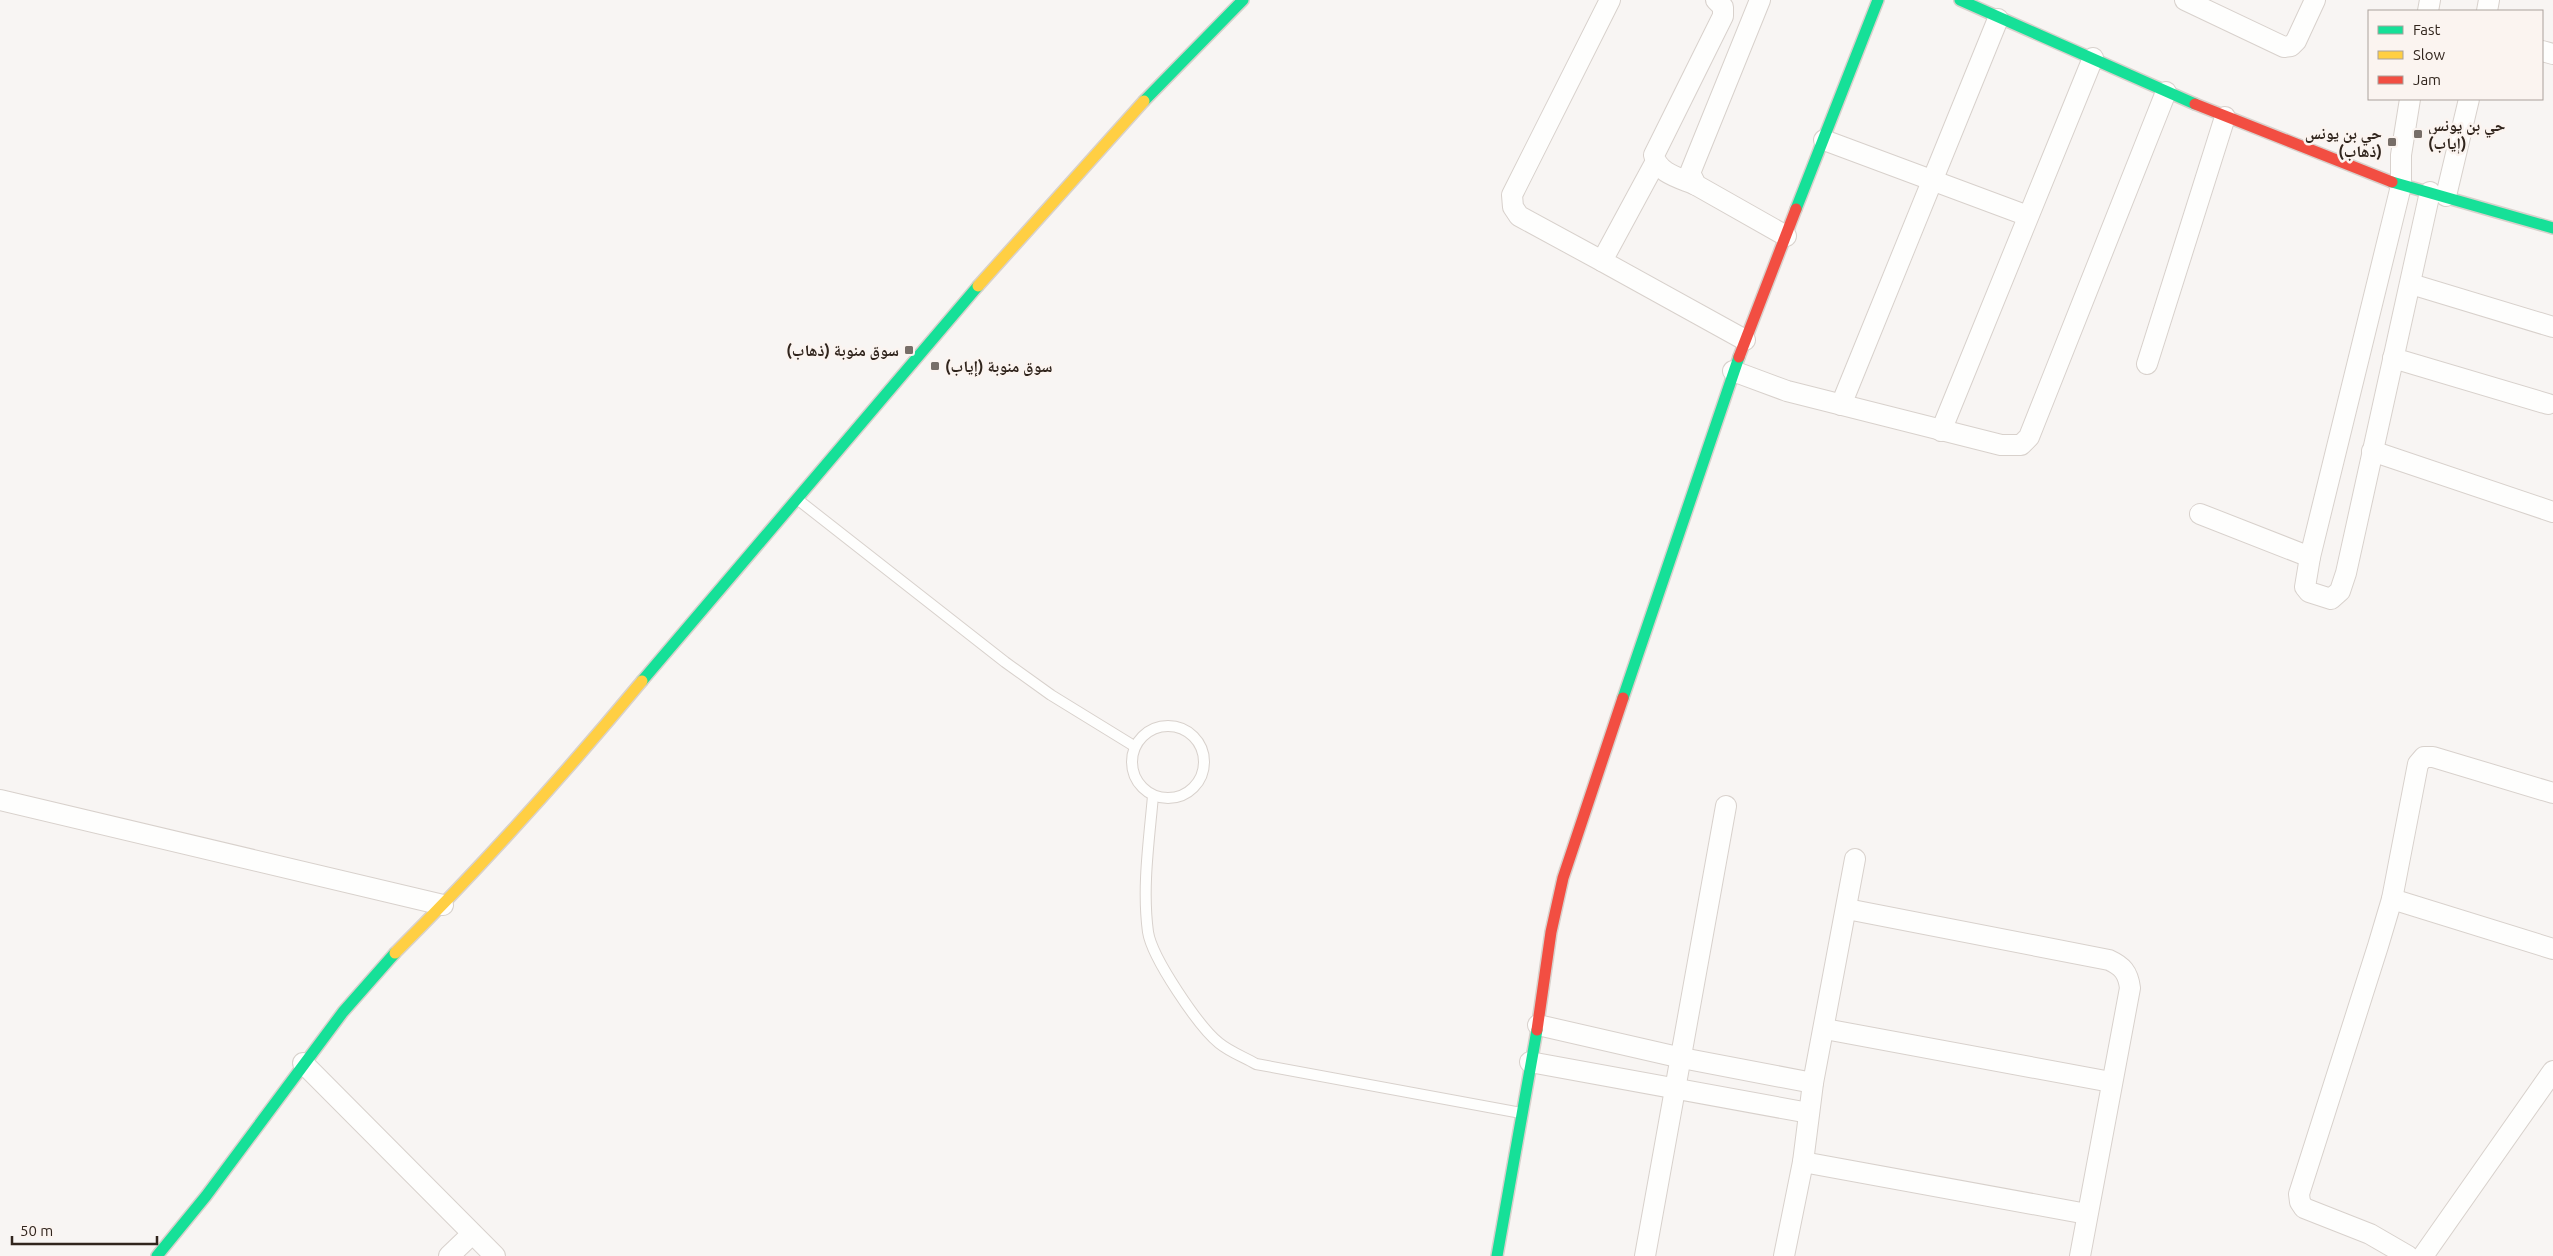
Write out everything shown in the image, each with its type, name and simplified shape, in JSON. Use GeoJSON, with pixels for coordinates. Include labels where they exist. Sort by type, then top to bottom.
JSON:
{"type":"FeatureCollection","features":[{"type":"Feature","properties":{"kind":"street"},"geometry":{"type":"LineString","coordinates":[[157,1256],[206,1196],[303,1063],[377,971],[443,905],[583,752],[1022,233],[1144,101],[1243,0]]}},
{"type":"Feature","properties":{"kind":"street"},"geometry":{"type":"LineString","coordinates":[[1610,0],[1512,195],[1513,207],[1519,216],[1745,340]]}},
{"type":"Feature","properties":{"kind":"street"},"geometry":{"type":"LineString","coordinates":[[1696,185],[1690,173],[1750,20],[1760,0]]}},
{"type":"Feature","properties":{"kind":"street"},"geometry":{"type":"LineString","coordinates":[[1497,1256],[1538,1025],[1551,932],[1563,878],[1732,371],[1878,0]]}},
{"type":"Feature","properties":{"kind":"street"},"geometry":{"type":"LineString","coordinates":[[1960,0],[1998,19],[2225,117],[2402,186],[2438,194],[2553,228]]}},
{"type":"Feature","properties":{"kind":"street"},"geometry":{"type":"LineString","coordinates":[[2186,0],[2284,47],[2290,46],[2296,41],[2315,0]]}},
{"type":"Feature","properties":{"kind":"street"},"geometry":{"type":"LineString","coordinates":[[1602,261],[1655,163],[1654,155],[1723,16],[1719,4]]}},
{"type":"Feature","properties":{"kind":"street"},"geometry":{"type":"LineString","coordinates":[[1719,4],[1750,20]]}},
{"type":"Feature","properties":{"kind":"street"},"geometry":{"type":"LineString","coordinates":[[1842,405],[1998,19]]}},
{"type":"Feature","properties":{"kind":"street"},"geometry":{"type":"LineString","coordinates":[[1941,431],[2092,58]]}},
{"type":"Feature","properties":{"kind":"street"},"geometry":{"type":"LineString","coordinates":[[1732,371],[1787,391],[1941,431],[2001,445],[2014,446],[2026,441],[2166,92]]}},
{"type":"Feature","properties":{"kind":"street"},"geometry":{"type":"LineString","coordinates":[[2410,100],[2400,155],[2402,186],[2310,557],[2305,587],[2309,592],[2331,599],[2340,591],[2348,566],[2372,451],[2411,284],[2469,100]]}},
{"type":"Feature","properties":{"kind":"street"},"geometry":{"type":"LineString","coordinates":[[2147,364],[2225,117]]}},
{"type":"Feature","properties":{"kind":"street"},"geometry":{"type":"LineString","coordinates":[[1824,140],[1934,178],[2028,216]]}},
{"type":"Feature","properties":{"kind":"street"},"geometry":{"type":"LineString","coordinates":[[1655,163],[1661,169],[1696,185],[1786,236]]}},
{"type":"Feature","properties":{"kind":"street"},"geometry":{"type":"LineString","coordinates":[[2411,284],[2553,327]]}},
{"type":"Feature","properties":{"kind":"street"},"geometry":{"type":"LineString","coordinates":[[2393,358],[2548,404]]}},
{"type":"Feature","properties":{"kind":"street"},"geometry":{"type":"LineString","coordinates":[[2372,451],[2553,512]]}},
{"type":"Feature","properties":{"kind":"street"},"geometry":{"type":"LineString","coordinates":[[2200,514],[2310,557]]}},
{"type":"Feature","properties":{"kind":"street"},"geometry":{"type":"LineString","coordinates":[[2408,1256],[2370,1234],[2304,1208],[2300,1202],[2299,1194],[2392,899],[2418,764],[2424,757],[2433,757],[2553,793]]}},
{"type":"Feature","properties":{"kind":"street"},"geometry":{"type":"LineString","coordinates":[[0,800],[443,905]]}},
{"type":"Feature","properties":{"kind":"street"},"geometry":{"type":"LineString","coordinates":[[1645,1256],[1726,806]]}},
{"type":"Feature","properties":{"kind":"street"},"geometry":{"type":"LineString","coordinates":[[1784,1256],[1803,1162],[1813,1083],[1825,1029],[1855,858]]}},
{"type":"Feature","properties":{"kind":"street"},"geometry":{"type":"LineString","coordinates":[[2392,899],[2553,950]]}},
{"type":"Feature","properties":{"kind":"street"},"geometry":{"type":"LineString","coordinates":[[1847,909],[2109,960],[2121,966],[2128,976],[2130,988],[2080,1256]]}},
{"type":"Feature","properties":{"kind":"street"},"geometry":{"type":"LineString","coordinates":[[1538,1025],[1682,1058],[1813,1083]]}},
{"type":"Feature","properties":{"kind":"street"},"geometry":{"type":"LineString","coordinates":[[1825,1029],[2111,1082]]}},
{"type":"Feature","properties":{"kind":"street"},"geometry":{"type":"LineString","coordinates":[[1530,1062],[1808,1113]]}},
{"type":"Feature","properties":{"kind":"street"},"geometry":{"type":"LineString","coordinates":[[303,1063],[494,1256]]}},
{"type":"Feature","properties":{"kind":"street"},"geometry":{"type":"LineString","coordinates":[[2423,1256],[2553,1071]]}},
{"type":"Feature","properties":{"kind":"street"},"geometry":{"type":"LineString","coordinates":[[1803,1162],[2087,1214]]}},
{"type":"Feature","properties":{"kind":"street"},"geometry":{"type":"LineString","coordinates":[[449,1256],[472,1234]]}},
{"type":"Feature","properties":{"kind":"lane"},"geometry":{"type":"LineString","coordinates":[[796,498],[1005,662],[1051,695],[1134,746]]}},
{"type":"Feature","properties":{"kind":"lane"},"geometry":{"type":"LineString","coordinates":[[1160,726],[1183,729],[1200,744],[1205,766],[1196,787],[1176,798],[1153,796],[1136,781],[1132,759],[1134,746],[1144,733],[1160,726]]}},
{"type":"Feature","properties":{"kind":"lane"},"geometry":{"type":"LineString","coordinates":[[1153,796],[1146,888],[1148,934],[1163,970],[1219,1043],[1256,1064],[1522,1113]]}},
{"type":"Feature","properties":{"kind":"traffic: fast"},"geometry":{"type":"LineString","coordinates":[[1144,101],[1243,0]]}},
{"type":"Feature","properties":{"kind":"traffic: fast"},"geometry":{"type":"LineString","coordinates":[[1796,209],[1878,0]]}},
{"type":"Feature","properties":{"kind":"traffic: fast"},"geometry":{"type":"LineString","coordinates":[[1960,0],[2195,104]]}},
{"type":"Feature","properties":{"kind":"traffic: fast"},"geometry":{"type":"LineString","coordinates":[[2392,182],[2553,228]]}},
{"type":"Feature","properties":{"kind":"traffic: fast"},"geometry":{"type":"LineString","coordinates":[[642,681],[978,286]]}},
{"type":"Feature","properties":{"kind":"traffic: fast"},"geometry":{"type":"LineString","coordinates":[[1623,698],[1739,357]]}},
{"type":"Feature","properties":{"kind":"traffic: fast"},"geometry":{"type":"LineString","coordinates":[[157,1256],[206,1196],[343,1012],[395,953]]}},
{"type":"Feature","properties":{"kind":"traffic: fast"},"geometry":{"type":"LineString","coordinates":[[1497,1256],[1537,1030]]}},
{"type":"Feature","properties":{"kind":"traffic: slow"},"geometry":{"type":"LineString","coordinates":[[978,286],[1144,101]]}},
{"type":"Feature","properties":{"kind":"traffic: slow"},"geometry":{"type":"LineString","coordinates":[[395,953],[522,820],[642,681]]}},
{"type":"Feature","properties":{"kind":"traffic: jam"},"geometry":{"type":"LineString","coordinates":[[2195,104],[2392,182]]}},
{"type":"Feature","properties":{"kind":"traffic: jam"},"geometry":{"type":"LineString","coordinates":[[1739,357],[1796,209]]}},
{"type":"Feature","properties":{"kind":"traffic: jam"},"geometry":{"type":"LineString","coordinates":[[1537,1030],[1551,932],[1563,878],[1623,698]]}},
{"type":"Feature","properties":{"kind":"place","name":"حي بن يونس (إياب)"},"geometry":{"type":"Point","coordinates":[2418,134]}},
{"type":"Feature","properties":{"kind":"place","name":"حي بن يونس (ذهاب)"},"geometry":{"type":"Point","coordinates":[2392,142]}},
{"type":"Feature","properties":{"kind":"place","name":"سوق منوبة (ذهاب)"},"geometry":{"type":"Point","coordinates":[909,350]}},
{"type":"Feature","properties":{"kind":"place","name":"سوق منوبة (إياب)"},"geometry":{"type":"Point","coordinates":[935,366]}}]}
